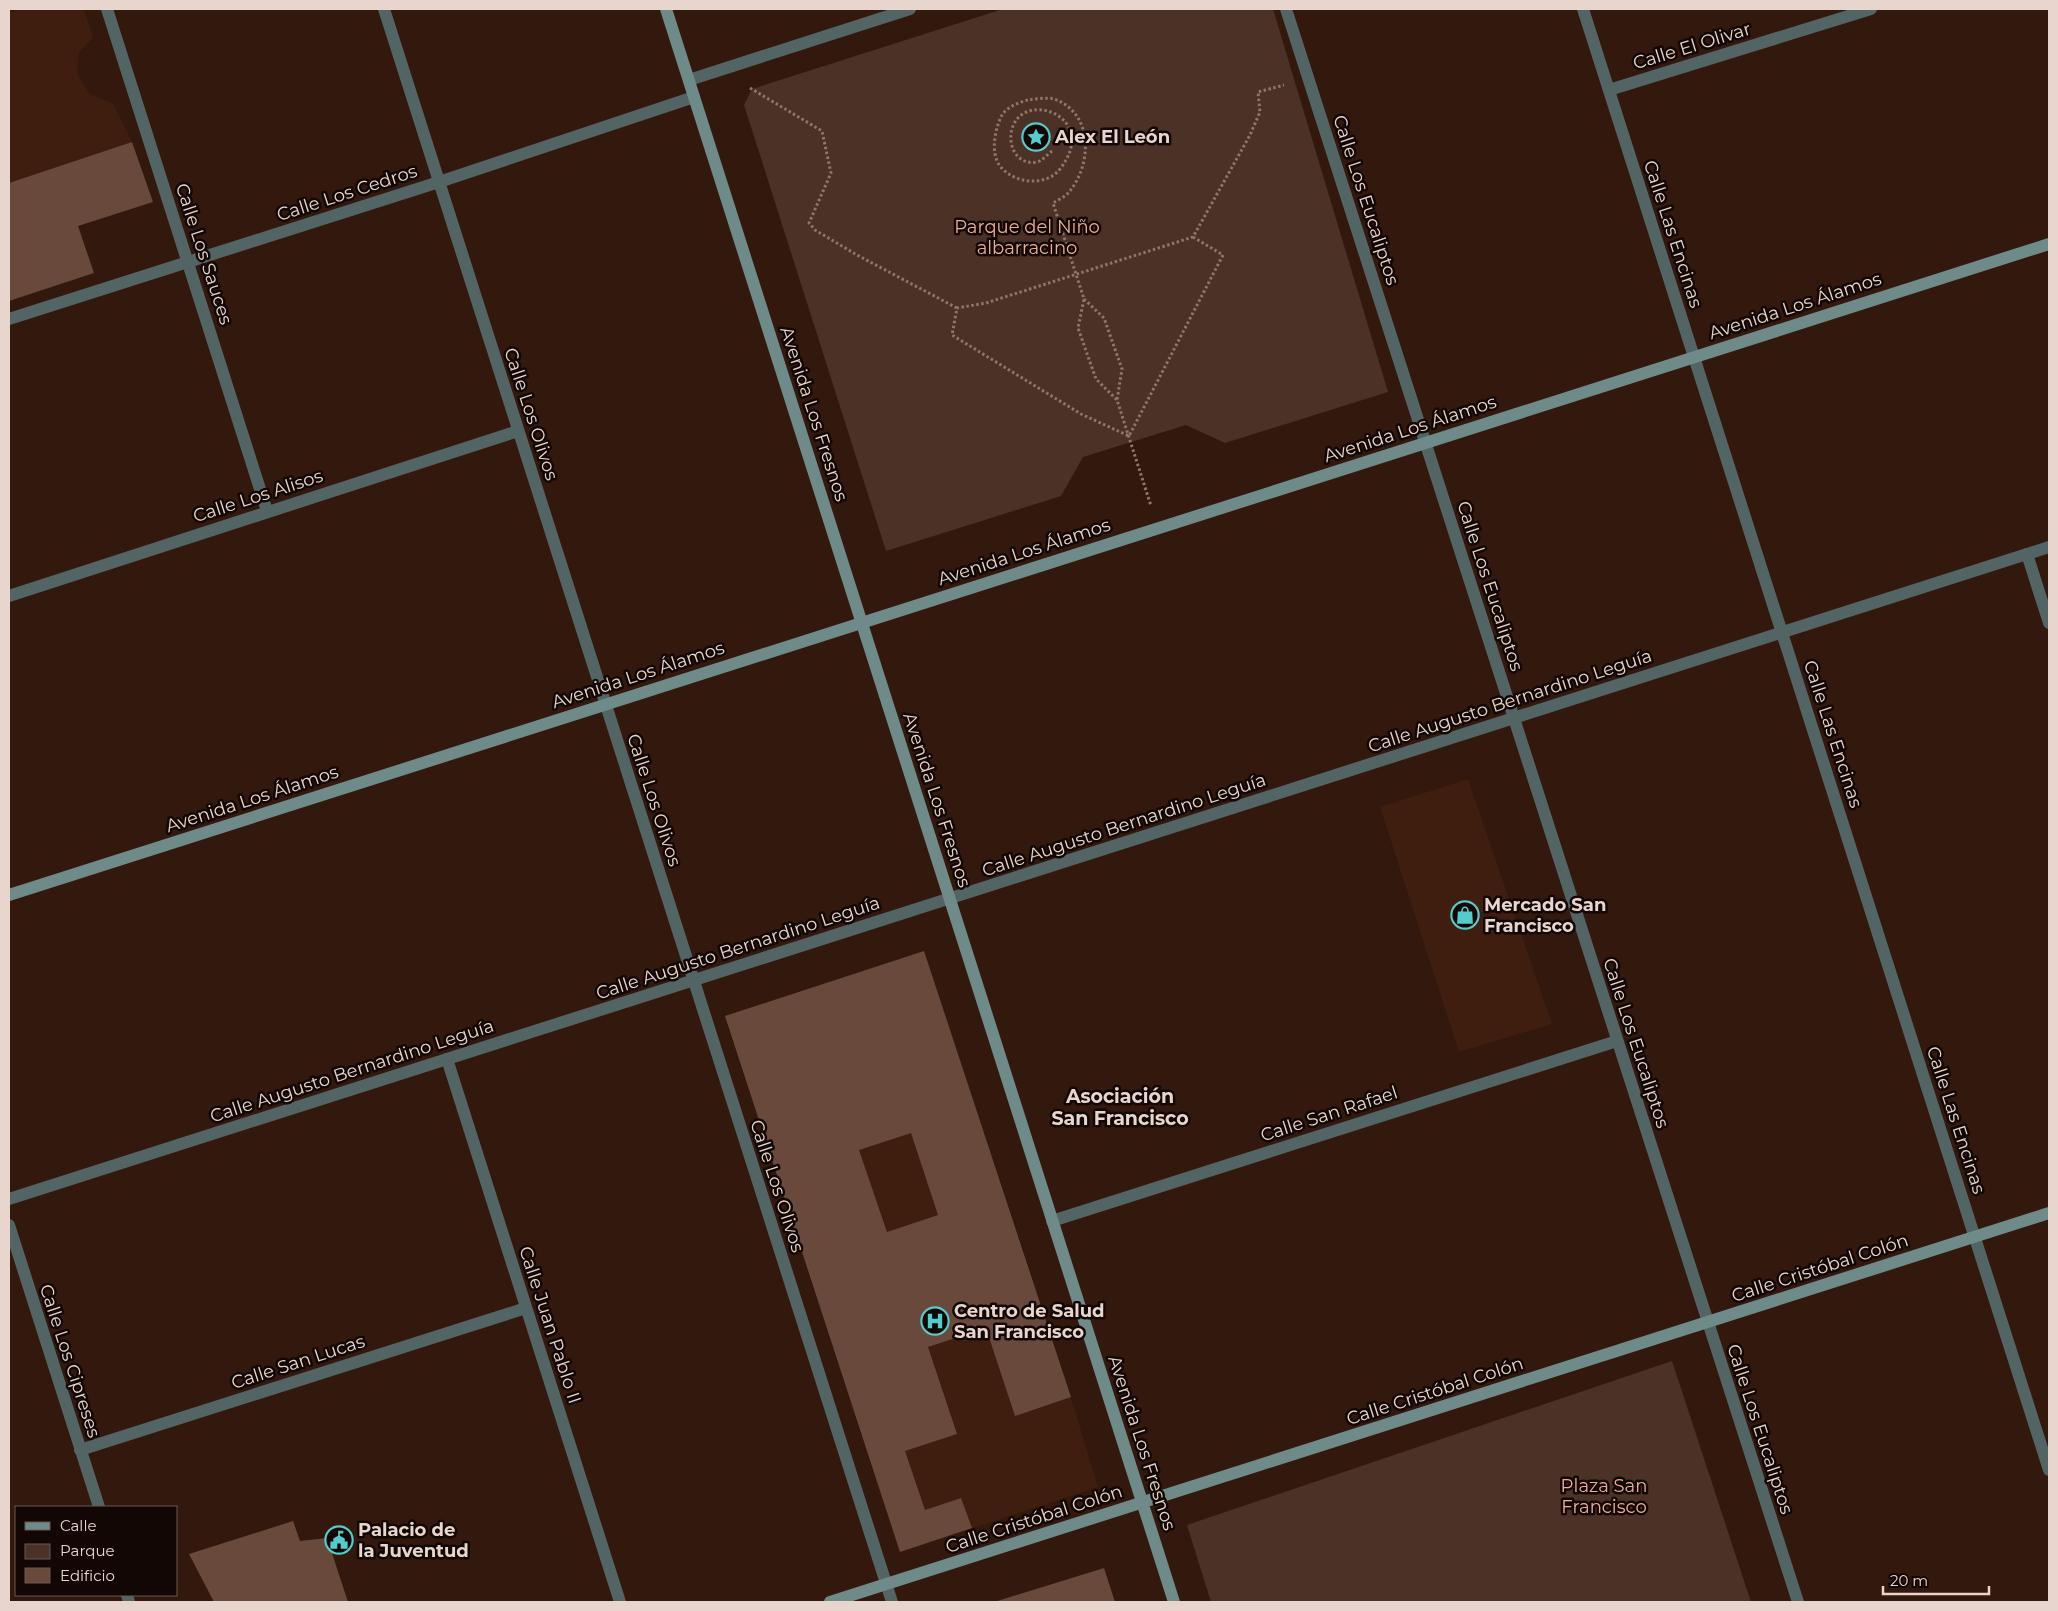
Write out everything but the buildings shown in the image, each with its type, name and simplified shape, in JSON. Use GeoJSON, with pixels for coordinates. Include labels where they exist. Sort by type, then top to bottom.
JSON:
{"type":"FeatureCollection","features":[{"type":"Feature","properties":{"kind":"street","name":"Calle Los Sauces"},"geometry":{"type":"LineString","coordinates":[[107,9],[267,511]]}},
{"type":"Feature","properties":{"kind":"street","name":"Calle Los Olivos"},"geometry":{"type":"LineString","coordinates":[[384,9],[892,1602]]}},
{"type":"Feature","properties":{"kind":"street","name":"Avenida Los Fresnos"},"geometry":{"type":"LineString","coordinates":[[666,9],[1174,1602]]}},
{"type":"Feature","properties":{"kind":"street"},"geometry":{"type":"LineString","coordinates":[[689,80],[910,9]]}},
{"type":"Feature","properties":{"kind":"street","name":"Calle Los Eucaliptos"},"geometry":{"type":"LineString","coordinates":[[1286,9],[1798,1602]]}},
{"type":"Feature","properties":{"kind":"street","name":"Calle Las Encinas"},"geometry":{"type":"LineString","coordinates":[[1584,9],[2049,1470]]}},
{"type":"Feature","properties":{"kind":"street","name":"Calle El Olivar"},"geometry":{"type":"LineString","coordinates":[[1610,90],[1871,9]]}},
{"type":"Feature","properties":{"kind":"street","name":"Calle Los Cedros"},"geometry":{"type":"LineString","coordinates":[[9,319],[439,182],[694,97]]}},
{"type":"Feature","properties":{"kind":"street","name":"Avenida Los Álamos"},"geometry":{"type":"LineString","coordinates":[[9,895],[2049,244]]}},
{"type":"Feature","properties":{"kind":"street","name":"Calle Los Alisos"},"geometry":{"type":"LineString","coordinates":[[9,596],[518,430]]}},
{"type":"Feature","properties":{"kind":"street","name":"Calle Augusto Bernardino Leguía"},"geometry":{"type":"LineString","coordinates":[[9,1199],[2049,547]]}},
{"type":"Feature","properties":{"kind":"street"},"geometry":{"type":"LineString","coordinates":[[2027,554],[2049,623]]}},
{"type":"Feature","properties":{"kind":"street","name":"Calle San Rafael"},"geometry":{"type":"LineString","coordinates":[[1052,1221],[1617,1041]]}},
{"type":"Feature","properties":{"kind":"street","name":"Calle Juan Pablo II"},"geometry":{"type":"LineString","coordinates":[[446,1059],[620,1602]]}},
{"type":"Feature","properties":{"kind":"street","name":"Calle Cristóbal Colón"},"geometry":{"type":"LineString","coordinates":[[830,1602],[2049,1213]]}},
{"type":"Feature","properties":{"kind":"street","name":"Calle Los Cipreses"},"geometry":{"type":"LineString","coordinates":[[9,1225],[99,1506]]}},
{"type":"Feature","properties":{"kind":"street","name":"Calle San Lucas"},"geometry":{"type":"LineString","coordinates":[[80,1450],[526,1308]]}},
{"type":"Feature","properties":{"kind":"path"},"geometry":{"type":"LineString","coordinates":[[720,70],[822,131],[831,173],[809,223],[815,230],[857,255],[957,308],[986,303],[1193,236],[1250,135],[1260,112],[1258,92],[1308,78]]}},
{"type":"Feature","properties":{"kind":"path"},"geometry":{"type":"LineString","coordinates":[[1052,151],[1038,162],[1025,161],[1016,156],[1010,133],[1014,123],[1023,114],[1050,111],[1060,116],[1068,124],[1071,136],[1068,160],[1058,172],[1044,180],[1027,182],[1000,165],[995,148],[995,132],[1003,113],[1019,102],[1040,98],[1054,99],[1070,108],[1079,120],[1086,143],[1083,167],[1068,193],[1053,203],[1084,299],[1104,318],[1122,369],[1117,400]]}},
{"type":"Feature","properties":{"kind":"path"},"geometry":{"type":"LineString","coordinates":[[1129,436],[1188,326],[1223,255],[1193,236]]}},
{"type":"Feature","properties":{"kind":"path"},"geometry":{"type":"LineString","coordinates":[[1084,299],[1078,328],[1096,379],[1117,400],[1158,528]]}},
{"type":"Feature","properties":{"kind":"path"},"geometry":{"type":"LineString","coordinates":[[957,308],[952,335],[1081,414],[1129,436]]}},
{"type":"Feature","properties":{"kind":"shaded area"},"geometry":{"type":"Polygon","coordinates":[[[21,9],[84,9],[93,38],[79,52],[77,74],[90,94],[113,104],[132,142],[9,183],[9,13],[21,9]]]}},
{"type":"Feature","properties":{"kind":"shaded area","name":"Mercado San Francisco"},"geometry":{"type":"Polygon","coordinates":[[[1468,779],[1552,1024],[1459,1052],[1380,807],[1468,779]]]}},
{"type":"Feature","properties":{"kind":"shaded area","name":"Centro de Salud San Francisco"},"geometry":{"type":"Polygon","coordinates":[[[924,951],[1076,1414],[1098,1487],[900,1552],[725,1016],[924,951]]]}},
{"type":"Feature","properties":{"kind":"green space","name":"Parque del Niño albarracino"},"geometry":{"type":"Polygon","coordinates":[[[1003,9],[1273,9],[1388,392],[1225,443],[1186,425],[1083,457],[1061,496],[886,551],[744,105],[752,89],[1003,9]]]}},
{"type":"Feature","properties":{"kind":"green space","name":"Plaza San Francisco"},"geometry":{"type":"Polygon","coordinates":[[[1672,1361],[1751,1602],[1211,1602],[1187,1525],[1672,1361]]]}},
{"type":"Feature","properties":{"kind":"place","name":"Alex El León"},"geometry":{"type":"Point","coordinates":[1036,137]}},
{"type":"Feature","properties":{"kind":"place","name":"Mercado San Francisco"},"geometry":{"type":"Point","coordinates":[1465,915]}},
{"type":"Feature","properties":{"kind":"place","name":"Centro de Salud San Francisco"},"geometry":{"type":"Point","coordinates":[935,1321]}},
{"type":"Feature","properties":{"kind":"place","name":"Palacio de la Juventud"},"geometry":{"type":"Point","coordinates":[339,1540]}},
{"type":"Feature","properties":{"kind":"district","name":"Asociación San Francisco"},"geometry":{"type":"Point","coordinates":[1120,1107]}}]}
